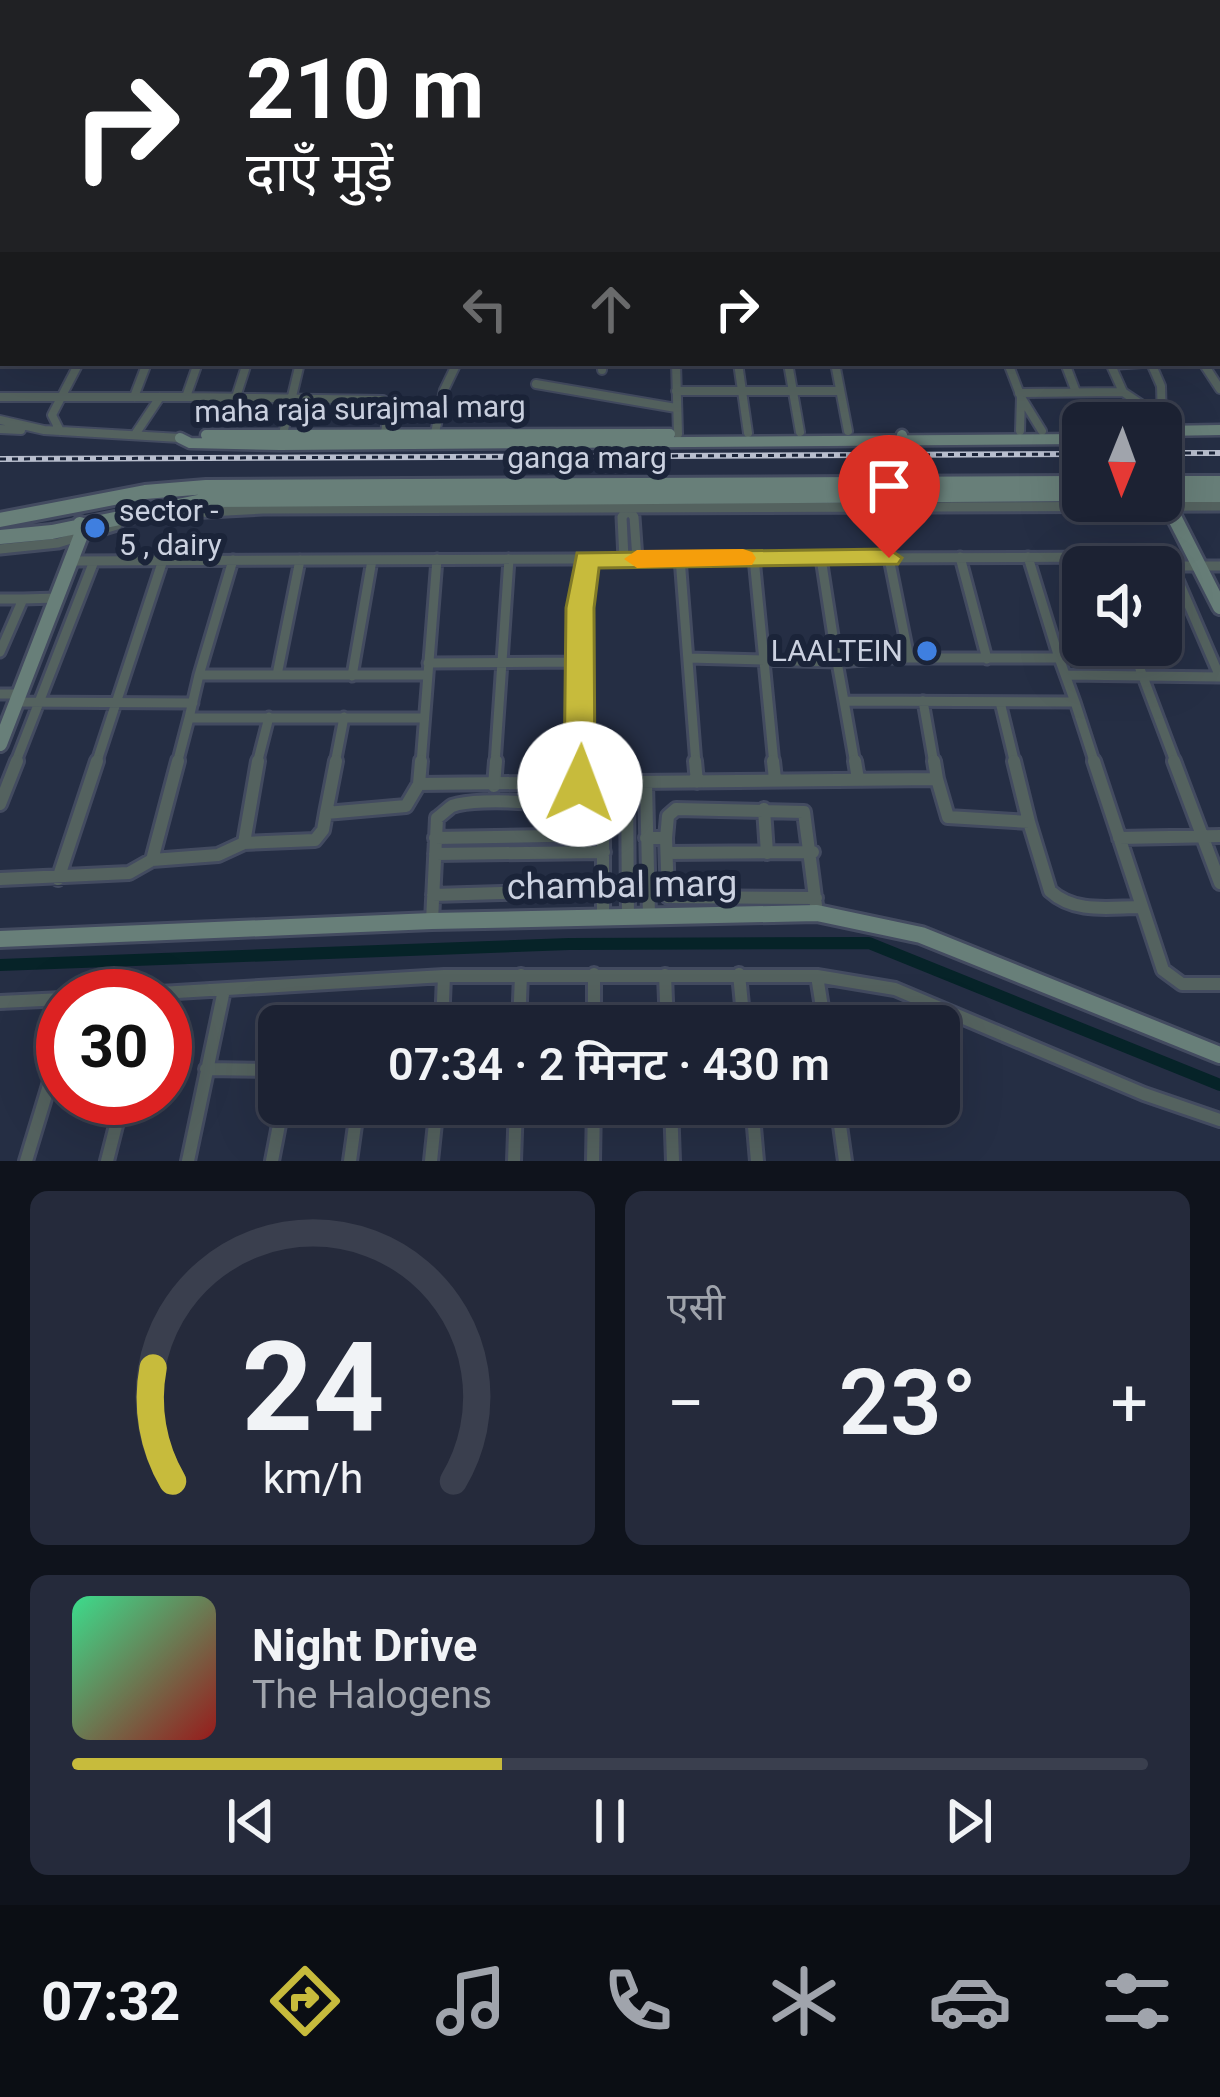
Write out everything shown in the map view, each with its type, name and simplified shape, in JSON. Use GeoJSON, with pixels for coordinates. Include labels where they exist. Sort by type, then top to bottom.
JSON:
{"type":"FeatureCollection","features":[{"type":"Feature","properties":{"kind":"street"},"geometry":{"type":"LineString","coordinates":[[60,431],[52,415],[77,366]]}},
{"type":"Feature","properties":{"kind":"street"},"geometry":{"type":"LineString","coordinates":[[134,398],[146,366]]}},
{"type":"Feature","properties":{"kind":"street"},"geometry":{"type":"LineString","coordinates":[[186,397],[197,366]]}},
{"type":"Feature","properties":{"kind":"street"},"geometry":{"type":"LineString","coordinates":[[236,397],[246,366]]}},
{"type":"Feature","properties":{"kind":"street"},"geometry":{"type":"LineString","coordinates":[[282,440],[299,366]]}},
{"type":"Feature","properties":{"kind":"street"},"geometry":{"type":"LineString","coordinates":[[435,439],[453,366]]}},
{"type":"Feature","properties":{"kind":"street"},"geometry":{"type":"LineString","coordinates":[[676,366],[678,439]]}},
{"type":"Feature","properties":{"kind":"street"},"geometry":{"type":"LineString","coordinates":[[738,366],[748,433]]}},
{"type":"Feature","properties":{"kind":"street"},"geometry":{"type":"LineString","coordinates":[[789,366],[800,432]]}},
{"type":"Feature","properties":{"kind":"street"},"geometry":{"type":"LineString","coordinates":[[836,366],[848,431]]}},
{"type":"Feature","properties":{"kind":"street"},"geometry":{"type":"LineString","coordinates":[[1009,366],[1042,431]]}},
{"type":"Feature","properties":{"kind":"street"},"geometry":{"type":"LineString","coordinates":[[1066,366],[1076,392]]}},
{"type":"Feature","properties":{"kind":"street"},"geometry":{"type":"LineString","coordinates":[[1111,366],[1133,402]]}},
{"type":"Feature","properties":{"kind":"street"},"geometry":{"type":"LineString","coordinates":[[1149,366],[1161,386],[1161,402]]}},
{"type":"Feature","properties":{"kind":"street"},"geometry":{"type":"LineString","coordinates":[[536,384],[676,408]]}},
{"type":"Feature","properties":{"kind":"street"},"geometry":{"type":"LineString","coordinates":[[676,391],[840,392]]}},
{"type":"Feature","properties":{"kind":"street"},"geometry":{"type":"LineString","coordinates":[[1020,395],[1123,392]]}},
{"type":"Feature","properties":{"kind":"street"},"geometry":{"type":"LineString","coordinates":[[1019,431],[1020,395]]}},
{"type":"Feature","properties":{"kind":"street"},"geometry":{"type":"LineString","coordinates":[[0,397],[387,401],[385,433]]}},
{"type":"Feature","properties":{"kind":"street"},"geometry":{"type":"LineString","coordinates":[[136,434],[160,397]]}},
{"type":"Feature","properties":{"kind":"street"},"geometry":{"type":"LineString","coordinates":[[0,420],[44,430]]}},
{"type":"Feature","properties":{"kind":"street"},"geometry":{"type":"LineString","coordinates":[[0,429],[180,438]]}},
{"type":"Feature","properties":{"kind":"street","name":"maha raja surajmal marg"},"geometry":{"type":"LineString","coordinates":[[678,439],[848,431],[1062,435]]}},
{"type":"Feature","properties":{"kind":"street"},"geometry":{"type":"LineString","coordinates":[[1182,431],[1220,435]]}},
{"type":"Feature","properties":{"kind":"street","name":"maha raja surajmal marg"},"geometry":{"type":"LineString","coordinates":[[282,440],[385,433],[435,439]]}},
{"type":"Feature","properties":{"kind":"street","name":"maha raja surajmal marg"},"geometry":{"type":"LineString","coordinates":[[180,438],[190,443],[1062,433]]}},
{"type":"Feature","properties":{"kind":"street"},"geometry":{"type":"LineString","coordinates":[[901,434],[915,484]]}},
{"type":"Feature","properties":{"kind":"street","name":"ganga marg"},"geometry":{"type":"LineString","coordinates":[[0,520],[206,487],[1062,483]]}},
{"type":"Feature","properties":{"kind":"street"},"geometry":{"type":"LineString","coordinates":[[1182,490],[1220,483]]}},
{"type":"Feature","properties":{"kind":"street","name":"ganga marg"},"geometry":{"type":"LineString","coordinates":[[0,537],[78,527],[98,517],[206,500],[627,504],[1062,494]]}},
{"type":"Feature","properties":{"kind":"street"},"geometry":{"type":"LineString","coordinates":[[1182,494],[1220,495]]}},
{"type":"Feature","properties":{"kind":"street"},"geometry":{"type":"LineString","coordinates":[[0,549],[58,543],[78,527],[203,510],[1062,496]]}},
{"type":"Feature","properties":{"kind":"street"},"geometry":{"type":"LineString","coordinates":[[1182,498],[1220,506]]}},
{"type":"Feature","properties":{"kind":"street"},"geometry":{"type":"LineString","coordinates":[[92,502],[102,509],[98,517]]}},
{"type":"Feature","properties":{"kind":"street"},"geometry":{"type":"LineString","coordinates":[[624,559],[622,517],[627,504]]}},
{"type":"Feature","properties":{"kind":"street"},"geometry":{"type":"LineString","coordinates":[[627,504],[634,517],[637,559]]}},
{"type":"Feature","properties":{"kind":"street"},"geometry":{"type":"LineString","coordinates":[[73,506],[66,514],[78,527]]}},
{"type":"Feature","properties":{"kind":"street"},"geometry":{"type":"LineString","coordinates":[[1182,521],[1215,567],[1220,607]]}},
{"type":"Feature","properties":{"kind":"street"},"geometry":{"type":"LineString","coordinates":[[0,744],[71,561],[78,527]]}},
{"type":"Feature","properties":{"kind":"street"},"geometry":{"type":"LineString","coordinates":[[960,557],[987,659]]}},
{"type":"Feature","properties":{"kind":"street"},"geometry":{"type":"LineString","coordinates":[[1028,557],[1163,970],[1182,984],[1220,983]]}},
{"type":"Feature","properties":{"kind":"street"},"geometry":{"type":"LineString","coordinates":[[754,558],[775,779]]}},
{"type":"Feature","properties":{"kind":"street"},"geometry":{"type":"LineString","coordinates":[[820,558],[858,779]]}},
{"type":"Feature","properties":{"kind":"street"},"geometry":{"type":"LineString","coordinates":[[889,558],[909,658]]}},
{"type":"Feature","properties":{"kind":"street"},"geometry":{"type":"LineString","coordinates":[[326,813],[406,806],[419,784],[437,559]]}},
{"type":"Feature","properties":{"kind":"street"},"geometry":{"type":"LineString","coordinates":[[494,786],[509,559]]}},
{"type":"Feature","properties":{"kind":"street"},"geometry":{"type":"LineString","coordinates":[[580,784],[586,559]]}},
{"type":"Feature","properties":{"kind":"street"},"geometry":{"type":"LineString","coordinates":[[680,559],[697,782]]}},
{"type":"Feature","properties":{"kind":"street"},"geometry":{"type":"LineString","coordinates":[[71,561],[1062,559]]}},
{"type":"Feature","properties":{"kind":"street"},"geometry":{"type":"LineString","coordinates":[[58,879],[163,560]]}},
{"type":"Feature","properties":{"kind":"street"},"geometry":{"type":"LineString","coordinates":[[152,860],[233,560]]}},
{"type":"Feature","properties":{"kind":"street"},"geometry":{"type":"LineString","coordinates":[[277,675],[300,560]]}},
{"type":"Feature","properties":{"kind":"street"},"geometry":{"type":"LineString","coordinates":[[352,676],[371,560]]}},
{"type":"Feature","properties":{"kind":"street"},"geometry":{"type":"LineString","coordinates":[[0,804],[94,561]]}},
{"type":"Feature","properties":{"kind":"street"},"geometry":{"type":"LineString","coordinates":[[1182,566],[1215,567]]}},
{"type":"Feature","properties":{"kind":"street"},"geometry":{"type":"LineString","coordinates":[[1068,675],[1220,677],[1182,589]]}},
{"type":"Feature","properties":{"kind":"street"},"geometry":{"type":"LineString","coordinates":[[0,599],[57,598]]}},
{"type":"Feature","properties":{"kind":"street"},"geometry":{"type":"LineString","coordinates":[[0,652],[22,599]]}},
{"type":"Feature","properties":{"kind":"street"},"geometry":{"type":"LineString","coordinates":[[688,658],[837,662],[1059,658]]}},
{"type":"Feature","properties":{"kind":"street"},"geometry":{"type":"LineString","coordinates":[[199,675],[352,676],[504,663],[581,662]]}},
{"type":"Feature","properties":{"kind":"street"},"geometry":{"type":"LineString","coordinates":[[1138,666],[1220,883]]}},
{"type":"Feature","properties":{"kind":"street"},"geometry":{"type":"LineString","coordinates":[[0,694],[38,703],[193,703]]}},
{"type":"Feature","properties":{"kind":"street"},"geometry":{"type":"LineString","coordinates":[[844,701],[1075,702]]}},
{"type":"Feature","properties":{"kind":"street"},"geometry":{"type":"LineString","coordinates":[[923,701],[948,818],[1030,822]]}},
{"type":"Feature","properties":{"kind":"street"},"geometry":{"type":"LineString","coordinates":[[1000,701],[1050,891],[1069,905],[1141,907]]}},
{"type":"Feature","properties":{"kind":"street"},"geometry":{"type":"LineString","coordinates":[[244,843],[249,797],[269,717]]}},
{"type":"Feature","properties":{"kind":"street"},"geometry":{"type":"LineString","coordinates":[[0,879],[129,873],[152,860],[218,855],[244,843],[315,840],[323,830],[344,717]]}},
{"type":"Feature","properties":{"kind":"street"},"geometry":{"type":"LineString","coordinates":[[189,718],[424,718]]}},
{"type":"Feature","properties":{"kind":"street"},"geometry":{"type":"LineString","coordinates":[[419,784],[937,779]]}},
{"type":"Feature","properties":{"kind":"street"},"geometry":{"type":"LineString","coordinates":[[627,783],[628,917]]}},
{"type":"Feature","properties":{"kind":"street"},"geometry":{"type":"LineString","coordinates":[[646,783],[646,838],[662,909]]}},
{"type":"Feature","properties":{"kind":"street"},"geometry":{"type":"LineString","coordinates":[[432,921],[436,818],[451,806],[588,808],[603,818],[603,917]]}},
{"type":"Feature","properties":{"kind":"street"},"geometry":{"type":"LineString","coordinates":[[764,808],[767,854]]}},
{"type":"Feature","properties":{"kind":"street"},"geometry":{"type":"LineString","coordinates":[[662,909],[668,816],[676,809],[804,812],[817,906]]}},
{"type":"Feature","properties":{"kind":"street"},"geometry":{"type":"LineString","coordinates":[[435,838],[603,835]]}},
{"type":"Feature","properties":{"kind":"street"},"geometry":{"type":"LineString","coordinates":[[1120,838],[1220,836]]}},
{"type":"Feature","properties":{"kind":"street"},"geometry":{"type":"LineString","coordinates":[[646,838],[666,838]]}},
{"type":"Feature","properties":{"kind":"street"},"geometry":{"type":"LineString","coordinates":[[435,854],[604,852]]}},
{"type":"Feature","properties":{"kind":"street"},"geometry":{"type":"LineString","coordinates":[[667,853],[813,852]]}},
{"type":"Feature","properties":{"kind":"street"},"geometry":{"type":"LineString","coordinates":[[433,895],[604,890]]}},
{"type":"Feature","properties":{"kind":"street","name":"chambal marg"},"geometry":{"type":"LineString","coordinates":[[0,939],[817,906],[914,932],[1220,1054]]}},
{"type":"Feature","properties":{"kind":"street"},"geometry":{"type":"LineString","coordinates":[[594,974],[594,1005]]}},
{"type":"Feature","properties":{"kind":"street"},"geometry":{"type":"LineString","coordinates":[[739,974],[742,1005]]}},
{"type":"Feature","properties":{"kind":"street"},"geometry":{"type":"LineString","coordinates":[[520,1005],[521,975]]}},
{"type":"Feature","properties":{"kind":"street"},"geometry":{"type":"LineString","coordinates":[[665,975],[666,1005]]}},
{"type":"Feature","properties":{"kind":"street"},"geometry":{"type":"LineString","coordinates":[[443,1005],[444,976]]}},
{"type":"Feature","properties":{"kind":"street"},"geometry":{"type":"LineString","coordinates":[[192,992],[444,976],[817,976],[895,989],[1144,1094],[1220,1120]]}},
{"type":"Feature","properties":{"kind":"street"},"geometry":{"type":"LineString","coordinates":[[817,976],[822,1005]]}},
{"type":"Feature","properties":{"kind":"street"},"geometry":{"type":"LineString","coordinates":[[188,1161],[224,990]]}},
{"type":"Feature","properties":{"kind":"street"},"geometry":{"type":"LineString","coordinates":[[0,1002],[36,1000]]}},
{"type":"Feature","properties":{"kind":"street"},"geometry":{"type":"LineString","coordinates":[[206,1069],[258,1070]]}},
{"type":"Feature","properties":{"kind":"street"},"geometry":{"type":"LineString","coordinates":[[26,1161],[37,1125]]}},
{"type":"Feature","properties":{"kind":"street"},"geometry":{"type":"LineString","coordinates":[[107,1161],[116,1125]]}},
{"type":"Feature","properties":{"kind":"street"},"geometry":{"type":"LineString","coordinates":[[272,1161],[279,1125]]}},
{"type":"Feature","properties":{"kind":"street"},"geometry":{"type":"LineString","coordinates":[[350,1161],[355,1125]]}},
{"type":"Feature","properties":{"kind":"street"},"geometry":{"type":"LineString","coordinates":[[431,1161],[434,1125]]}},
{"type":"Feature","properties":{"kind":"street"},"geometry":{"type":"LineString","coordinates":[[514,1161],[515,1125]]}},
{"type":"Feature","properties":{"kind":"street"},"geometry":{"type":"LineString","coordinates":[[593,1161],[594,1125]]}},
{"type":"Feature","properties":{"kind":"street"},"geometry":{"type":"LineString","coordinates":[[671,1125],[673,1161]]}},
{"type":"Feature","properties":{"kind":"street"},"geometry":{"type":"LineString","coordinates":[[754,1125],[757,1161]]}},
{"type":"Feature","properties":{"kind":"street"},"geometry":{"type":"LineString","coordinates":[[840,1125],[845,1161]]}},
{"type":"Feature","properties":{"kind":"waterway"},"geometry":{"type":"LineString","coordinates":[[0,965],[569,944],[869,943],[1220,1085]]}},
{"type":"Feature","properties":{"kind":"railway"},"geometry":{"type":"LineString","coordinates":[[1182,453],[1220,453]]}},
{"type":"Feature","properties":{"kind":"railway"},"geometry":{"type":"LineString","coordinates":[[0,459],[1062,454]]}},
{"type":"Feature","properties":{"kind":"slow traffic"},"geometry":{"type":"LineString","coordinates":[[637,559],[743,558]]}},
{"type":"Feature","properties":{"kind":"place","name":"sector - 5 , dairy"},"geometry":{"type":"Point","coordinates":[95,528]}},
{"type":"Feature","properties":{"kind":"place","name":"LAALTEIN"},"geometry":{"type":"Point","coordinates":[927,651]}},
{"type":"Feature","properties":{"kind":"route"},"geometry":{"type":"LineString","coordinates":[[580,784],[580,608],[586,559],[889,558]]}}]}
